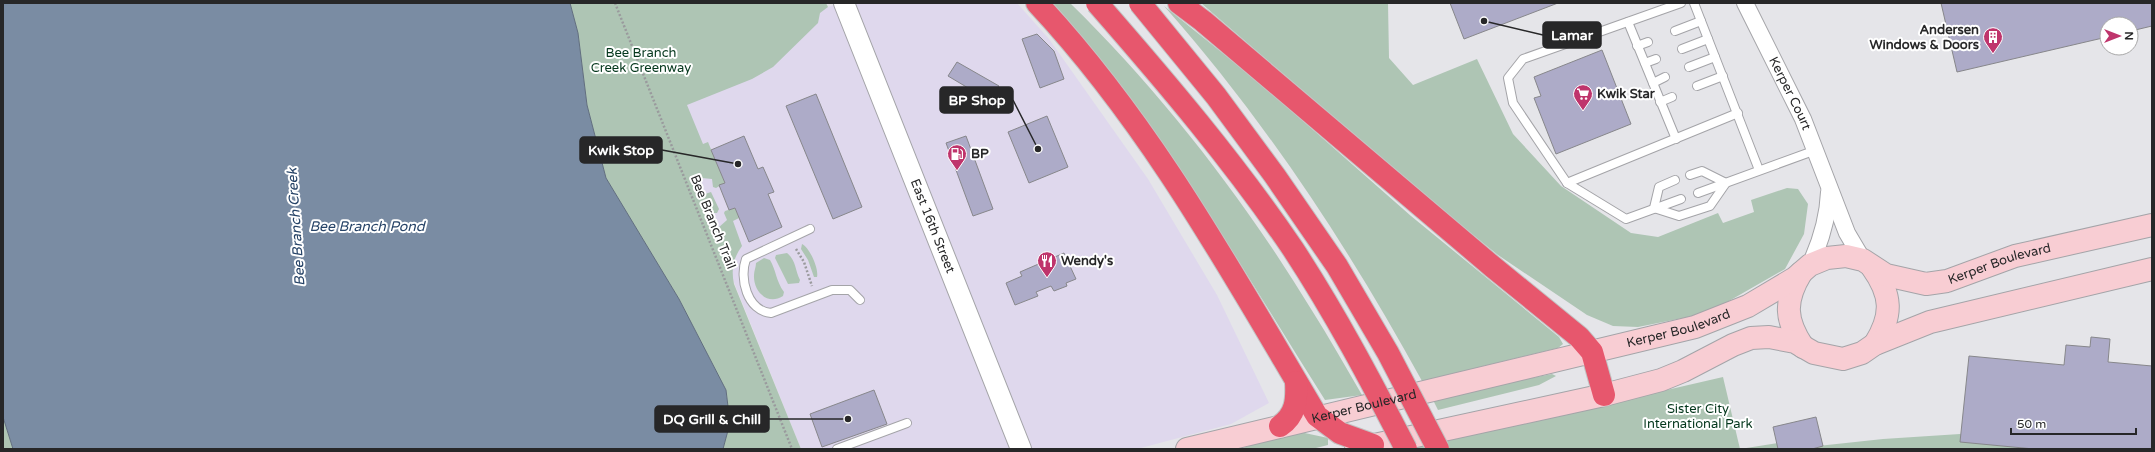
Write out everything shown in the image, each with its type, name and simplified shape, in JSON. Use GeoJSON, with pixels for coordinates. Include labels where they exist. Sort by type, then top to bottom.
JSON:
{"type":"FeatureCollection","features":[{"type":"Feature","properties":{"kind":"highway"},"geometry":{"type":"LineString","coordinates":[[1037,3],[1103,80],[1148,140],[1202,222],[1317,416],[1340,433],[1365,447]]}},
{"type":"Feature","properties":{"kind":"highway"},"geometry":{"type":"LineString","coordinates":[[1097,3],[1225,154],[1293,250],[1358,357],[1406,449]]}},
{"type":"Feature","properties":{"kind":"highway"},"geometry":{"type":"LineString","coordinates":[[1140,3],[1221,102],[1275,176],[1336,266],[1388,353],[1438,449]]}},
{"type":"Feature","properties":{"kind":"highway"},"geometry":{"type":"LineString","coordinates":[[1179,3],[1209,26],[1493,267],[1579,337],[1592,352],[1604,395]]}},
{"type":"Feature","properties":{"kind":"highway"},"geometry":{"type":"LineString","coordinates":[[1280,426],[1290,417],[1295,406],[1296,382]]}},
{"type":"Feature","properties":{"kind":"main road","name":"Kerper Boulevard"},"geometry":{"type":"LineString","coordinates":[[1187,449],[1317,416],[1657,338],[1724,317],[1748,306],[1805,269],[1826,258],[1846,256],[1868,264],[1886,275],[1899,280],[1926,284],[1947,281],[2015,256],[2152,225]]}},
{"type":"Feature","properties":{"kind":"main road"},"geometry":{"type":"LineString","coordinates":[[1868,264],[1885,288],[1888,303],[1886,324],[1875,344]]}},
{"type":"Feature","properties":{"kind":"main road"},"geometry":{"type":"LineString","coordinates":[[1803,347],[1795,334],[1789,314],[1790,294],[1805,269]]}},
{"type":"Feature","properties":{"kind":"main road"},"geometry":{"type":"LineString","coordinates":[[1365,447],[1604,395],[1661,380],[1683,371],[1733,345],[1752,338],[1769,337],[1795,342],[1820,355],[1844,359],[1862,353],[1875,344],[1930,322],[2152,269]]}},
{"type":"Feature","properties":{"kind":"street","name":"East 16th Street"},"geometry":{"type":"LineString","coordinates":[[844,3],[1021,449]]}},
{"type":"Feature","properties":{"kind":"street","name":"Kerper Court"},"geometry":{"type":"LineString","coordinates":[[1744,3],[1786,83],[1816,150],[1847,232],[1868,264]]}},
{"type":"Feature","properties":{"kind":"street"},"geometry":{"type":"LineString","coordinates":[[1805,269],[1818,249],[1828,216],[1829,186]]}},
{"type":"Feature","properties":{"kind":"lane"},"geometry":{"type":"LineString","coordinates":[[1681,3],[1523,59],[1508,78],[1513,103],[1568,183],[1626,219],[1681,199]]}},
{"type":"Feature","properties":{"kind":"lane"},"geometry":{"type":"LineString","coordinates":[[1694,3],[1759,170]]}},
{"type":"Feature","properties":{"kind":"lane"},"geometry":{"type":"LineString","coordinates":[[1675,31],[1701,21]]}},
{"type":"Feature","properties":{"kind":"lane"},"geometry":{"type":"LineString","coordinates":[[1628,22],[1676,139]]}},
{"type":"Feature","properties":{"kind":"lane"},"geometry":{"type":"LineString","coordinates":[[1682,49],[1708,39]]}},
{"type":"Feature","properties":{"kind":"lane"},"geometry":{"type":"LineString","coordinates":[[1637,46],[1648,42]]}},
{"type":"Feature","properties":{"kind":"lane"},"geometry":{"type":"LineString","coordinates":[[1690,67],[1715,57]]}},
{"type":"Feature","properties":{"kind":"lane"},"geometry":{"type":"LineString","coordinates":[[1645,64],[1656,59]]}},
{"type":"Feature","properties":{"kind":"lane"},"geometry":{"type":"LineString","coordinates":[[1697,86],[1723,76]]}},
{"type":"Feature","properties":{"kind":"lane"},"geometry":{"type":"LineString","coordinates":[[1653,83],[1665,77]]}},
{"type":"Feature","properties":{"kind":"lane"},"geometry":{"type":"LineString","coordinates":[[1660,102],[1672,97]]}},
{"type":"Feature","properties":{"kind":"lane"},"geometry":{"type":"LineString","coordinates":[[1568,183],[1738,114]]}},
{"type":"Feature","properties":{"kind":"lane"},"geometry":{"type":"LineString","coordinates":[[1698,193],[1816,150]]}},
{"type":"Feature","properties":{"kind":"lane"},"geometry":{"type":"LineString","coordinates":[[1690,175],[1702,171],[1726,183]]}},
{"type":"Feature","properties":{"kind":"lane"},"geometry":{"type":"LineString","coordinates":[[1654,208],[1660,187],[1675,180]]}},
{"type":"Feature","properties":{"kind":"lane"},"geometry":{"type":"LineString","coordinates":[[1654,208],[1679,216],[1710,206],[1726,183]]}},
{"type":"Feature","properties":{"kind":"lane"},"geometry":{"type":"LineString","coordinates":[[810,229],[746,259],[742,267],[742,278],[754,306],[762,312],[771,312],[832,290],[842,289],[850,290],[860,300]]}},
{"type":"Feature","properties":{"kind":"lane"},"geometry":{"type":"LineString","coordinates":[[837,449],[907,422]]}},
{"type":"Feature","properties":{"kind":"path","name":"Bee Branch Trail"},"geometry":{"type":"LineString","coordinates":[[615,3],[792,449]]}},
{"type":"Feature","properties":{"kind":"path"},"geometry":{"type":"LineString","coordinates":[[791,238],[797,252],[804,262],[808,279],[817,296]]}},
{"type":"Feature","properties":{"kind":"shaded area"},"geometry":{"type":"Polygon","coordinates":[[[840,3],[1017,3],[1049,39],[1148,179],[1217,295],[1269,403],[1231,424],[1137,449],[801,449],[666,113],[828,7],[840,3]]]}},
{"type":"Feature","properties":{"kind":"green space","name":"Bee Branch Creek Greenway"},"geometry":{"type":"Polygon","coordinates":[[[570,3],[826,3],[828,7],[820,13],[818,23],[773,67],[752,79],[687,105],[703,144],[708,142],[725,183],[716,188],[713,187],[712,179],[702,178],[700,182],[702,191],[705,194],[711,192],[719,209],[717,213],[711,213],[711,220],[714,227],[718,228],[727,220],[724,213],[725,211],[735,208],[739,218],[733,221],[742,246],[734,264],[734,284],[801,449],[723,449],[730,423],[726,390],[679,299],[606,178],[587,105],[578,33],[570,3]]]}},
{"type":"Feature","properties":{"kind":"green space"},"geometry":{"type":"Polygon","coordinates":[[[1053,3],[1070,3],[1137,73],[1200,148],[1258,227],[1285,268],[1324,330],[1362,395],[1325,400],[1197,196],[1163,146],[1129,97],[1092,49],[1053,3]]]}},
{"type":"Feature","properties":{"kind":"green space"},"geometry":{"type":"Polygon","coordinates":[[[1201,3],[1388,3],[1389,58],[1413,85],[1477,59],[1513,134],[1561,186],[1631,233],[1658,237],[1718,213],[1723,223],[1754,212],[1751,200],[1787,188],[1798,189],[1808,204],[1804,234],[1785,269],[1708,313],[1638,327],[1613,326],[1587,315],[1498,255],[1425,196],[1201,3]]]}},
{"type":"Feature","properties":{"kind":"green space"},"geometry":{"type":"Polygon","coordinates":[[[1164,6],[1261,84],[1411,216],[1559,337],[1563,344],[1558,348],[1422,381],[1365,282],[1304,186],[1237,94],[1164,6]]]}},
{"type":"Feature","properties":{"kind":"green space"},"geometry":{"type":"Polygon","coordinates":[[[802,244],[808,250],[813,259],[817,269],[817,277],[814,277],[808,260],[801,249],[802,244]]]}},
{"type":"Feature","properties":{"kind":"green space"},"geometry":{"type":"Polygon","coordinates":[[[787,253],[794,262],[800,280],[799,283],[788,284],[775,258],[776,255],[787,253]]]}},
{"type":"Feature","properties":{"kind":"green space"},"geometry":{"type":"Polygon","coordinates":[[[764,258],[770,260],[779,284],[784,292],[783,296],[777,299],[767,298],[762,295],[754,281],[756,263],[764,258]]]}},
{"type":"Feature","properties":{"kind":"green space"},"geometry":{"type":"Polygon","coordinates":[[[1552,374],[1556,376],[1539,385],[1438,410],[1432,398],[1552,374]]]}},
{"type":"Feature","properties":{"kind":"green space","name":"Sister City International Park"},"geometry":{"type":"Polygon","coordinates":[[[1723,377],[1740,449],[1411,449],[1723,377]]]}},
{"type":"Feature","properties":{"kind":"green space"},"geometry":{"type":"Polygon","coordinates":[[[3,417],[13,449],[3,449],[3,417]]]}},
{"type":"Feature","properties":{"kind":"green space"},"geometry":{"type":"Polygon","coordinates":[[[1300,432],[1328,438],[1328,445],[1312,449],[1240,449],[1282,435],[1300,432]]]}},
{"type":"Feature","properties":{"kind":"green space"},"geometry":{"type":"Polygon","coordinates":[[[1960,434],[2095,449],[1790,449],[1883,439],[1960,434]]]}},
{"type":"Feature","properties":{"kind":"green space"},"geometry":{"type":"Polygon","coordinates":[[[1778,443],[1780,449],[1740,449],[1778,443]]]}},
{"type":"Feature","properties":{"kind":"water","name":"Bee Branch Pond"},"geometry":{"type":"Polygon","coordinates":[[[3,3],[570,3],[578,33],[587,105],[606,178],[679,299],[726,390],[730,423],[723,449],[13,449],[3,417],[3,3]]]}},
{"type":"Feature","properties":{"kind":"building"},"geometry":{"type":"Polygon","coordinates":[[[1450,3],[1558,3],[1464,39],[1450,3]]]}},
{"type":"Feature","properties":{"kind":"building","name":"Andersen Windows & Doors"},"geometry":{"type":"Polygon","coordinates":[[[1941,3],[2152,3],[2152,26],[2139,29],[2139,16],[2099,16],[2099,39],[1957,72],[1941,3]]]}},
{"type":"Feature","properties":{"kind":"building"},"geometry":{"type":"Polygon","coordinates":[[[1037,34],[1054,51],[1064,79],[1040,88],[1022,39],[1037,34]]]}},
{"type":"Feature","properties":{"kind":"building","name":"Kwik Star"},"geometry":{"type":"Polygon","coordinates":[[[1602,50],[1631,124],[1556,154],[1534,98],[1541,96],[1534,77],[1602,50]]]}},
{"type":"Feature","properties":{"kind":"building"},"geometry":{"type":"Polygon","coordinates":[[[957,62],[999,86],[990,101],[948,76],[957,62]]]}},
{"type":"Feature","properties":{"kind":"building"},"geometry":{"type":"Polygon","coordinates":[[[816,94],[862,207],[833,219],[786,106],[816,94]]]}},
{"type":"Feature","properties":{"kind":"building"},"geometry":{"type":"Polygon","coordinates":[[[1047,116],[1068,167],[1029,183],[1008,132],[1047,116]]]}},
{"type":"Feature","properties":{"kind":"building"},"geometry":{"type":"Polygon","coordinates":[[[744,136],[758,169],[763,167],[774,192],[768,194],[782,227],[749,242],[735,208],[729,210],[719,185],[725,183],[711,150],[744,136]]]}},
{"type":"Feature","properties":{"kind":"building"},"geometry":{"type":"Polygon","coordinates":[[[966,136],[993,209],[973,216],[946,143],[966,136]]]}},
{"type":"Feature","properties":{"kind":"building","name":"Wendy's"},"geometry":{"type":"Polygon","coordinates":[[[1064,253],[1076,279],[1066,283],[1067,286],[1054,291],[1051,286],[1036,292],[1038,296],[1015,305],[1006,283],[1022,276],[1020,272],[1064,253]]]}},
{"type":"Feature","properties":{"kind":"building"},"geometry":{"type":"Polygon","coordinates":[[[2091,337],[2110,339],[2108,362],[2152,366],[2152,449],[2034,449],[1960,442],[1969,356],[2064,365],[2066,345],[2090,347],[2091,337]]]}},
{"type":"Feature","properties":{"kind":"building"},"geometry":{"type":"Polygon","coordinates":[[[874,390],[887,424],[822,447],[810,414],[874,390]]]}},
{"type":"Feature","properties":{"kind":"building"},"geometry":{"type":"Polygon","coordinates":[[[1816,417],[1823,446],[1812,449],[1778,449],[1773,427],[1816,417]]]}},
{"type":"Feature","properties":{"kind":"place","name":"Lamar"},"geometry":{"type":"Point","coordinates":[1484,21]}},
{"type":"Feature","properties":{"kind":"place","name":"Andersen Windows & Doors"},"geometry":{"type":"Point","coordinates":[1993,54]}},
{"type":"Feature","properties":{"kind":"place","name":"Kwik Star"},"geometry":{"type":"Point","coordinates":[1583,111]}},
{"type":"Feature","properties":{"kind":"place","name":"BP Shop"},"geometry":{"type":"Point","coordinates":[1038,149]}},
{"type":"Feature","properties":{"kind":"place","name":"Kwik Stop"},"geometry":{"type":"Point","coordinates":[738,164]}},
{"type":"Feature","properties":{"kind":"place","name":"BP"},"geometry":{"type":"Point","coordinates":[957,171]}},
{"type":"Feature","properties":{"kind":"place","name":"Wendy's"},"geometry":{"type":"Point","coordinates":[1047,278]}},
{"type":"Feature","properties":{"kind":"place","name":"DQ Grill & Chill"},"geometry":{"type":"Point","coordinates":[848,419]}},
{"type":"Feature","properties":{"kind":"water label","name":"Bee Branch Creek"},"geometry":{"type":"Point","coordinates":[296,227]}}]}
